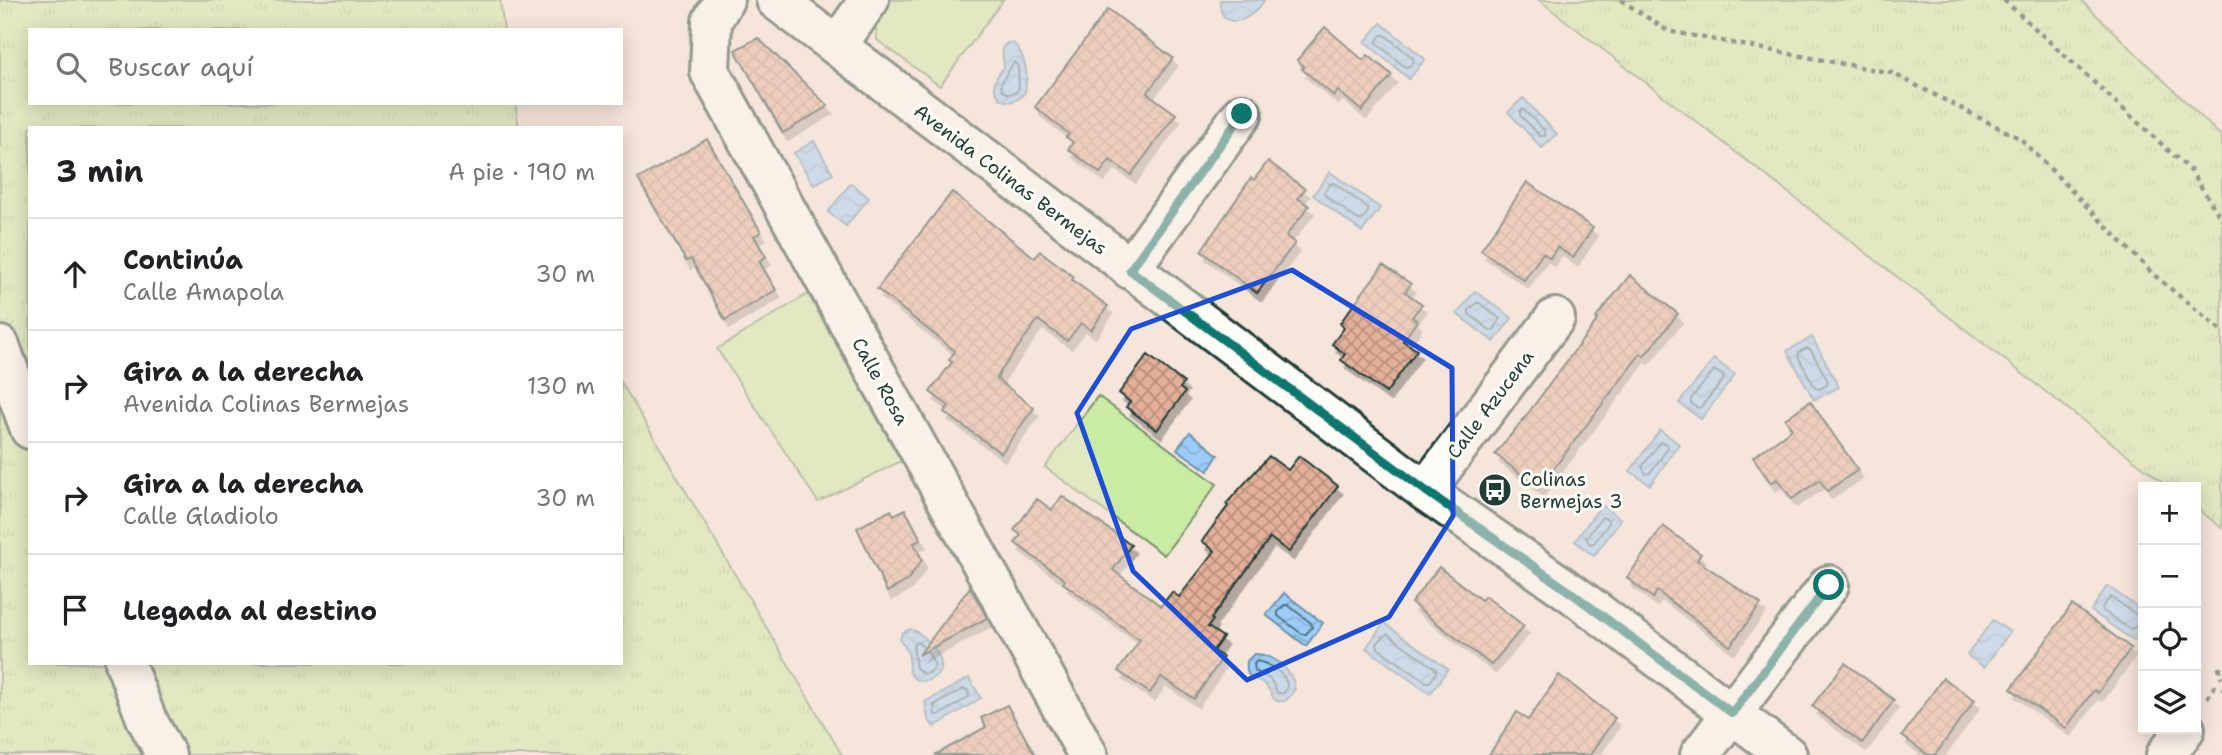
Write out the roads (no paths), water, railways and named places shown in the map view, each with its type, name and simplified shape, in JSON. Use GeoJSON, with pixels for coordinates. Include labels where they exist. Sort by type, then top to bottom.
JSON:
{"type":"FeatureCollection","features":[{"type":"Feature","properties":{"kind":"street","name":"Calle Rosa"},"geometry":{"type":"LineString","coordinates":[[724,0],[712,21],[709,72],[1088,755]]}},
{"type":"Feature","properties":{"kind":"street","name":"Avenida Colinas Bermejas"},"geometry":{"type":"LineString","coordinates":[[776,0],[1130,270],[1426,491],[1573,594],[1787,755]]}},
{"type":"Feature","properties":{"kind":"street"},"geometry":{"type":"LineString","coordinates":[[837,46],[869,0]]}},
{"type":"Feature","properties":{"kind":"street"},"geometry":{"type":"LineString","coordinates":[[1130,270],[1242,114]]}},
{"type":"Feature","properties":{"kind":"street","name":"Calle Azucena"},"geometry":{"type":"LineString","coordinates":[[1426,491],[1555,318]]}},
{"type":"Feature","properties":{"kind":"street"},"geometry":{"type":"LineString","coordinates":[[0,346],[28,423]]}},
{"type":"Feature","properties":{"kind":"street"},"geometry":{"type":"LineString","coordinates":[[1700,755],[1829,585]]}},
{"type":"Feature","properties":{"kind":"street"},"geometry":{"type":"LineString","coordinates":[[126,665],[146,718],[166,755]]}},
{"type":"Feature","properties":{"kind":"street"},"geometry":{"type":"LineString","coordinates":[[2166,755],[2181,734]]}},
{"type":"Feature","properties":{"kind":"water"},"geometry":{"type":"Polygon","coordinates":[[[1220,0],[1264,0],[1253,13],[1238,21],[1231,21],[1225,18],[1221,11],[1220,0]]]}},
{"type":"Feature","properties":{"kind":"water"},"geometry":{"type":"Polygon","coordinates":[[[1381,23],[1425,59],[1409,79],[1365,42],[1381,23]]]}},
{"type":"Feature","properties":{"kind":"water"},"geometry":{"type":"Polygon","coordinates":[[[1007,43],[1013,43],[1017,48],[1026,72],[1025,92],[1011,101],[1001,99],[994,86],[1004,67],[1002,48],[1007,43]]]}},
{"type":"Feature","properties":{"kind":"water"},"geometry":{"type":"Polygon","coordinates":[[[1523,98],[1557,134],[1542,148],[1508,112],[1523,98]]]}},
{"type":"Feature","properties":{"kind":"water"},"geometry":{"type":"Polygon","coordinates":[[[814,141],[833,174],[814,185],[794,153],[814,141]]]}},
{"type":"Feature","properties":{"kind":"water"},"geometry":{"type":"Polygon","coordinates":[[[1330,172],[1380,208],[1362,232],[1313,195],[1330,172]]]}},
{"type":"Feature","properties":{"kind":"water"},"geometry":{"type":"Polygon","coordinates":[[[851,183],[869,198],[846,226],[828,212],[851,183]]]}},
{"type":"Feature","properties":{"kind":"water"},"geometry":{"type":"Polygon","coordinates":[[[1475,291],[1512,318],[1494,342],[1457,314],[1475,291]]]}},
{"type":"Feature","properties":{"kind":"water"},"geometry":{"type":"Polygon","coordinates":[[[1812,337],[1839,387],[1814,400],[1787,351],[1812,337]]]}},
{"type":"Feature","properties":{"kind":"water"},"geometry":{"type":"Polygon","coordinates":[[[1714,359],[1735,375],[1701,419],[1679,403],[1714,359]]]}},
{"type":"Feature","properties":{"kind":"water"},"geometry":{"type":"Polygon","coordinates":[[[1660,430],[1679,444],[1650,485],[1630,471],[1660,430]]]}},
{"type":"Feature","properties":{"kind":"water"},"geometry":{"type":"Polygon","coordinates":[[[1190,432],[1218,455],[1208,471],[1177,449],[1190,432]]]}},
{"type":"Feature","properties":{"kind":"water"},"geometry":{"type":"Polygon","coordinates":[[[1601,505],[1621,519],[1594,556],[1575,541],[1601,505]]]}},
{"type":"Feature","properties":{"kind":"water"},"geometry":{"type":"Polygon","coordinates":[[[2107,586],[2138,608],[2138,635],[2134,641],[2091,611],[2107,586]]]}},
{"type":"Feature","properties":{"kind":"water"},"geometry":{"type":"Polygon","coordinates":[[[1284,593],[1323,623],[1306,646],[1266,615],[1284,593]]]}},
{"type":"Feature","properties":{"kind":"water"},"geometry":{"type":"Polygon","coordinates":[[[1993,620],[2010,632],[1984,667],[1967,655],[1993,620]]]}},
{"type":"Feature","properties":{"kind":"water"},"geometry":{"type":"Polygon","coordinates":[[[1384,623],[1448,669],[1430,694],[1366,648],[1384,623]]]}},
{"type":"Feature","properties":{"kind":"water"},"geometry":{"type":"Polygon","coordinates":[[[910,629],[927,640],[940,658],[941,671],[929,680],[915,679],[909,671],[908,654],[900,640],[902,633],[910,629]]]}},
{"type":"Feature","properties":{"kind":"water"},"geometry":{"type":"Polygon","coordinates":[[[1254,654],[1275,660],[1286,670],[1295,689],[1287,700],[1275,700],[1265,684],[1248,675],[1247,661],[1254,654]]]}},
{"type":"Feature","properties":{"kind":"water"},"geometry":{"type":"Polygon","coordinates":[[[969,678],[981,698],[934,727],[928,719],[925,702],[969,678]]]}},
{"type":"Feature","properties":{"kind":"place","name":"Colinas Bermejas 3"},"geometry":{"type":"Point","coordinates":[1495,490]}}]}
